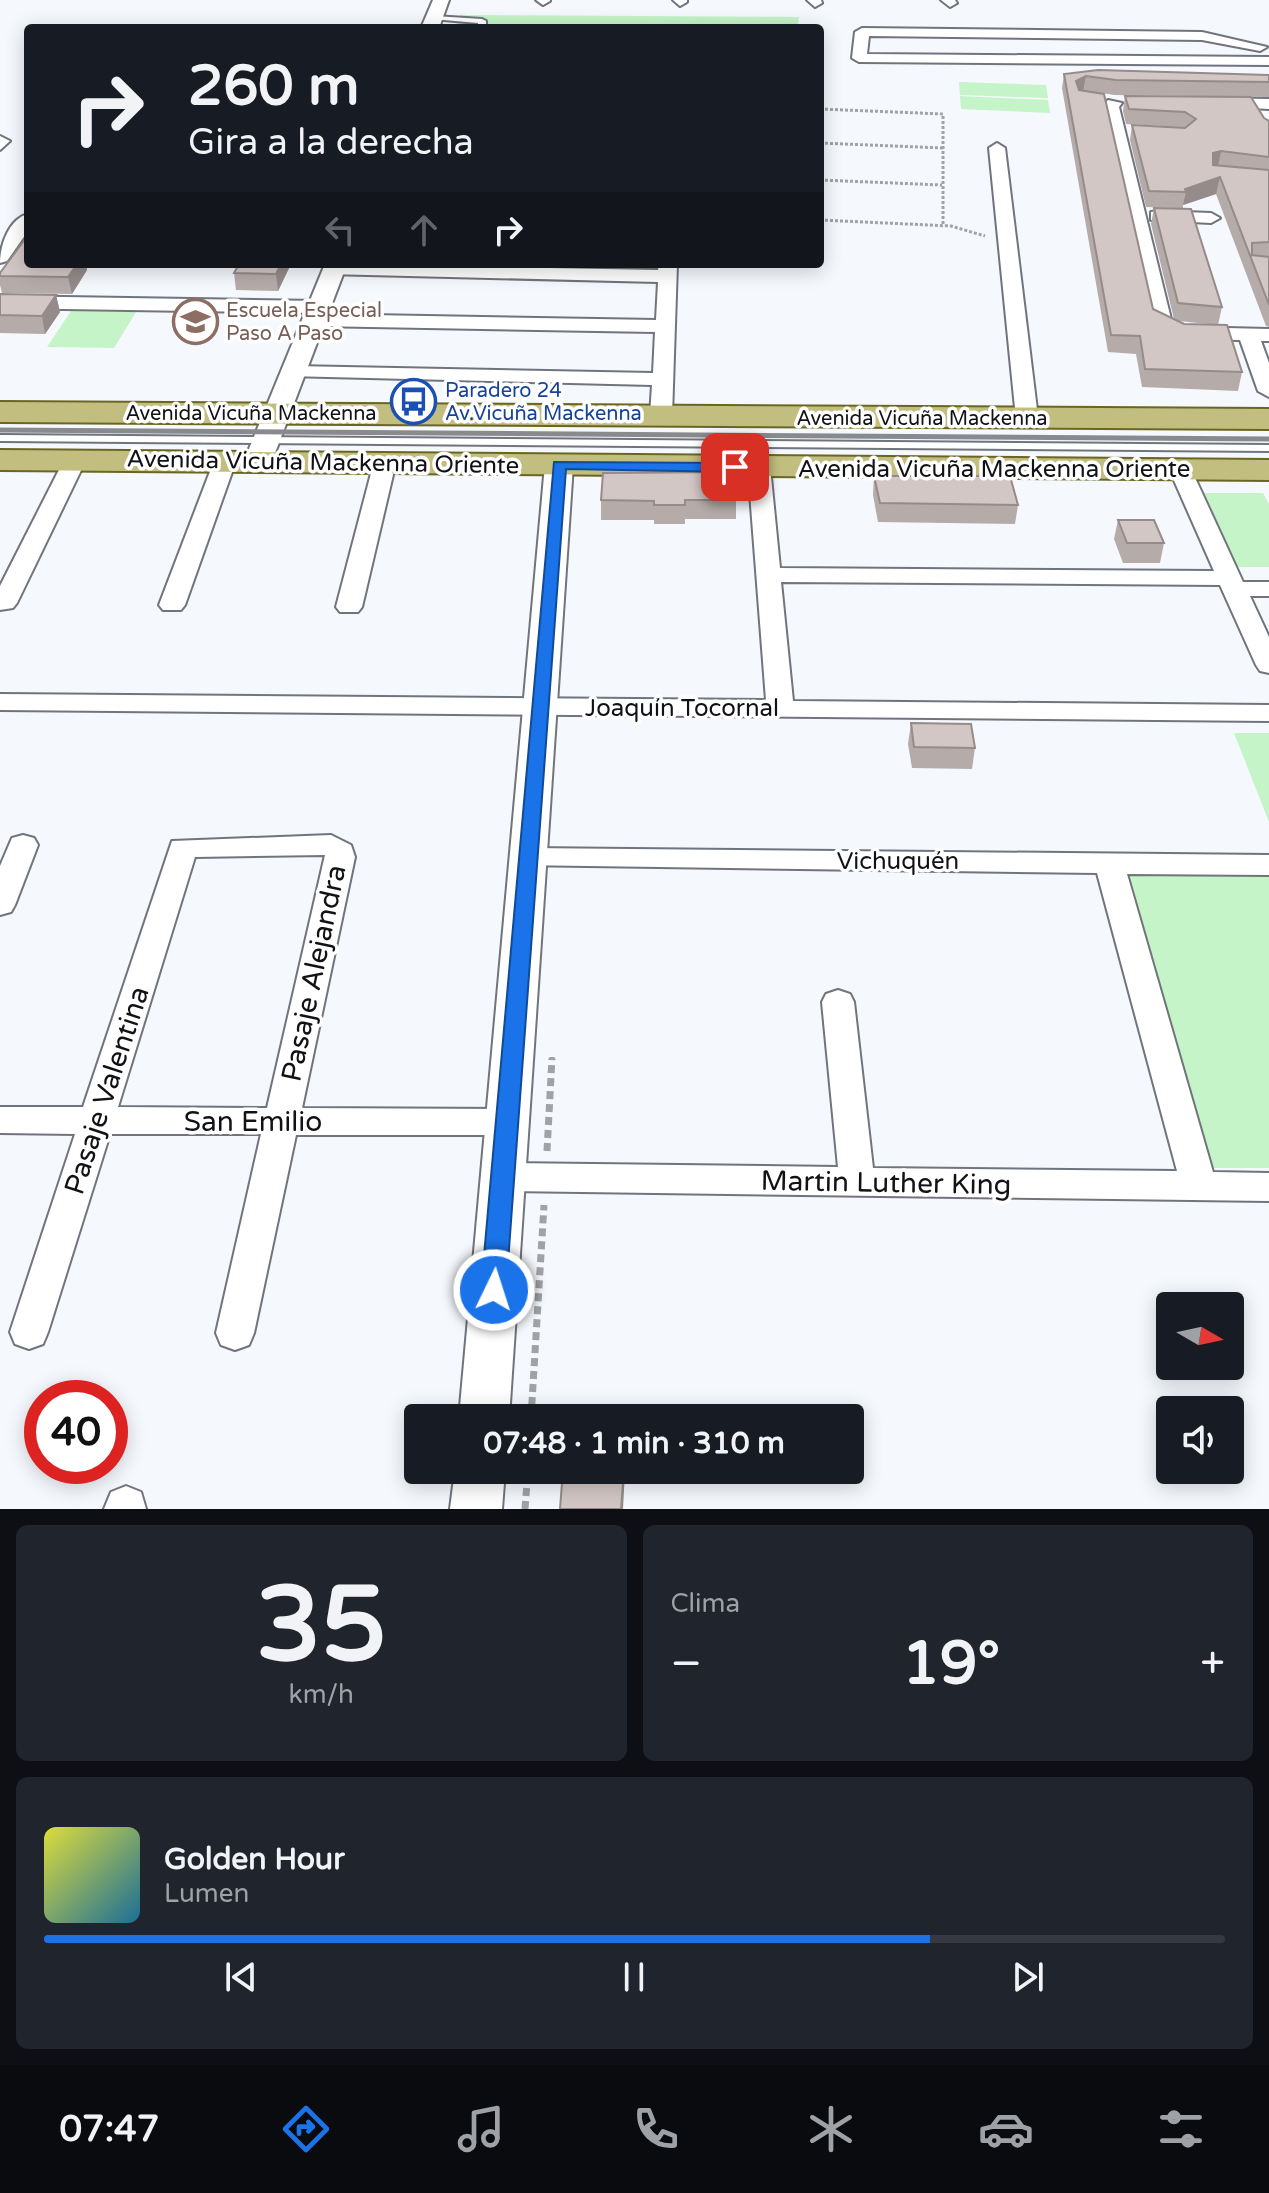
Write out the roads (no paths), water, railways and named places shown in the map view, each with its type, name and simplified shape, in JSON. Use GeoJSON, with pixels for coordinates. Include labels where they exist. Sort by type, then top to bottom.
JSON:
{"type":"FeatureCollection","features":[{"type":"Feature","properties":{"kind":"main road","name":"Avenida Vicuña Mackenna"},"geometry":{"type":"LineString","coordinates":[[0,412],[267,438],[661,416],[1269,419]]}},
{"type":"Feature","properties":{"kind":"main road","name":"Avenida Vicuña Mackenna Oriente"},"geometry":{"type":"LineString","coordinates":[[0,460],[225,461],[267,438],[385,462],[1269,470]]}},
{"type":"Feature","properties":{"kind":"street"},"geometry":{"type":"LineString","coordinates":[[432,23],[441,0]]}},
{"type":"Feature","properties":{"kind":"street"},"geometry":{"type":"LineString","coordinates":[[862,32],[1202,36],[1266,51],[1202,60],[859,58],[862,32]]}},
{"type":"Feature","properties":{"kind":"street"},"geometry":{"type":"LineString","coordinates":[[1111,101],[1123,133],[1136,215],[1162,323],[1170,330]]}},
{"type":"Feature","properties":{"kind":"street"},"geometry":{"type":"LineString","coordinates":[[1199,103],[1263,110]]}},
{"type":"Feature","properties":{"kind":"street"},"geometry":{"type":"LineString","coordinates":[[997,148],[1027,418]]}},
{"type":"Feature","properties":{"kind":"street"},"geometry":{"type":"LineString","coordinates":[[1136,215],[1211,218]]}},
{"type":"Feature","properties":{"kind":"street"},"geometry":{"type":"LineString","coordinates":[[0,257],[22,235]]}},
{"type":"Feature","properties":{"kind":"street"},"geometry":{"type":"LineString","coordinates":[[267,438],[335,268]]}},
{"type":"Feature","properties":{"kind":"street"},"geometry":{"type":"LineString","coordinates":[[446,268],[668,270],[661,416]]}},
{"type":"Feature","properties":{"kind":"street"},"geometry":{"type":"LineString","coordinates":[[0,302],[665,326]]}},
{"type":"Feature","properties":{"kind":"street"},"geometry":{"type":"LineString","coordinates":[[1144,335],[1170,330],[1259,334],[1269,391]]}},
{"type":"Feature","properties":{"kind":"street"},"geometry":{"type":"LineString","coordinates":[[294,372],[663,379]]}},
{"type":"Feature","properties":{"kind":"street"},"geometry":{"type":"LineString","coordinates":[[4,603],[75,460]]}},
{"type":"Feature","properties":{"kind":"street"},"geometry":{"type":"LineString","coordinates":[[172,605],[225,461]]}},
{"type":"Feature","properties":{"kind":"street"},"geometry":{"type":"LineString","coordinates":[[349,607],[385,462]]}},
{"type":"Feature","properties":{"kind":"street"},"geometry":{"type":"LineString","coordinates":[[485,1404],[559,465]]}},
{"type":"Feature","properties":{"kind":"street"},"geometry":{"type":"LineString","coordinates":[[759,467],[780,709]]}},
{"type":"Feature","properties":{"kind":"street"},"geometry":{"type":"LineString","coordinates":[[1180,469],[1269,665]]}},
{"type":"Feature","properties":{"kind":"street"},"geometry":{"type":"LineString","coordinates":[[769,575],[1231,584],[1269,589]]}},
{"type":"Feature","properties":{"kind":"street","name":"Joaquín Tocornal"},"geometry":{"type":"LineString","coordinates":[[0,702],[1269,713]]}},
{"type":"Feature","properties":{"kind":"street"},"geometry":{"type":"LineString","coordinates":[[0,905],[23,845]]}},
{"type":"Feature","properties":{"kind":"street","name":"Pasaje Valentina"},"geometry":{"type":"LineString","coordinates":[[29,1332],[183,848],[309,845],[336,848]]}},
{"type":"Feature","properties":{"kind":"street","name":"Pasaje Alejandra"},"geometry":{"type":"LineString","coordinates":[[235,1333],[340,857],[336,848]]}},
{"type":"Feature","properties":{"kind":"street","name":"Vichuquén"},"geometry":{"type":"LineString","coordinates":[[527,858],[1269,865]]}},
{"type":"Feature","properties":{"kind":"street"},"geometry":{"type":"LineString","coordinates":[[1109,863],[1199,1186]]}},
{"type":"Feature","properties":{"kind":"street"},"geometry":{"type":"LineString","coordinates":[[838,1002],[857,1181]]}},
{"type":"Feature","properties":{"kind":"street","name":"San Emilio"},"geometry":{"type":"LineString","coordinates":[[0,1120],[507,1122]]}},
{"type":"Feature","properties":{"kind":"street","name":"Martin Luther King"},"geometry":{"type":"LineString","coordinates":[[503,1177],[1269,1187]]}},
{"type":"Feature","properties":{"kind":"street"},"geometry":{"type":"LineString","coordinates":[[476,1509],[479,1484]]}},
{"type":"Feature","properties":{"kind":"lane"},"geometry":{"type":"LineString","coordinates":[[432,23],[474,19],[482,21],[482,24]]}},
{"type":"Feature","properties":{"kind":"lane"},"geometry":{"type":"LineString","coordinates":[[0,138],[6,141],[0,148]]}},
{"type":"Feature","properties":{"kind":"lane"},"geometry":{"type":"LineString","coordinates":[[0,438],[1269,448]]}},
{"type":"Feature","properties":{"kind":"railway"},"geometry":{"type":"LineString","coordinates":[[0,430],[1269,439]]}},
{"type":"Feature","properties":{"kind":"place","name":"Escuela Especial Paso A Paso"},"geometry":{"type":"Point","coordinates":[195,321]}},
{"type":"Feature","properties":{"kind":"place","name":"Paradero 24 Av.Vicuña Mackenna"},"geometry":{"type":"Point","coordinates":[414,402]}}]}
